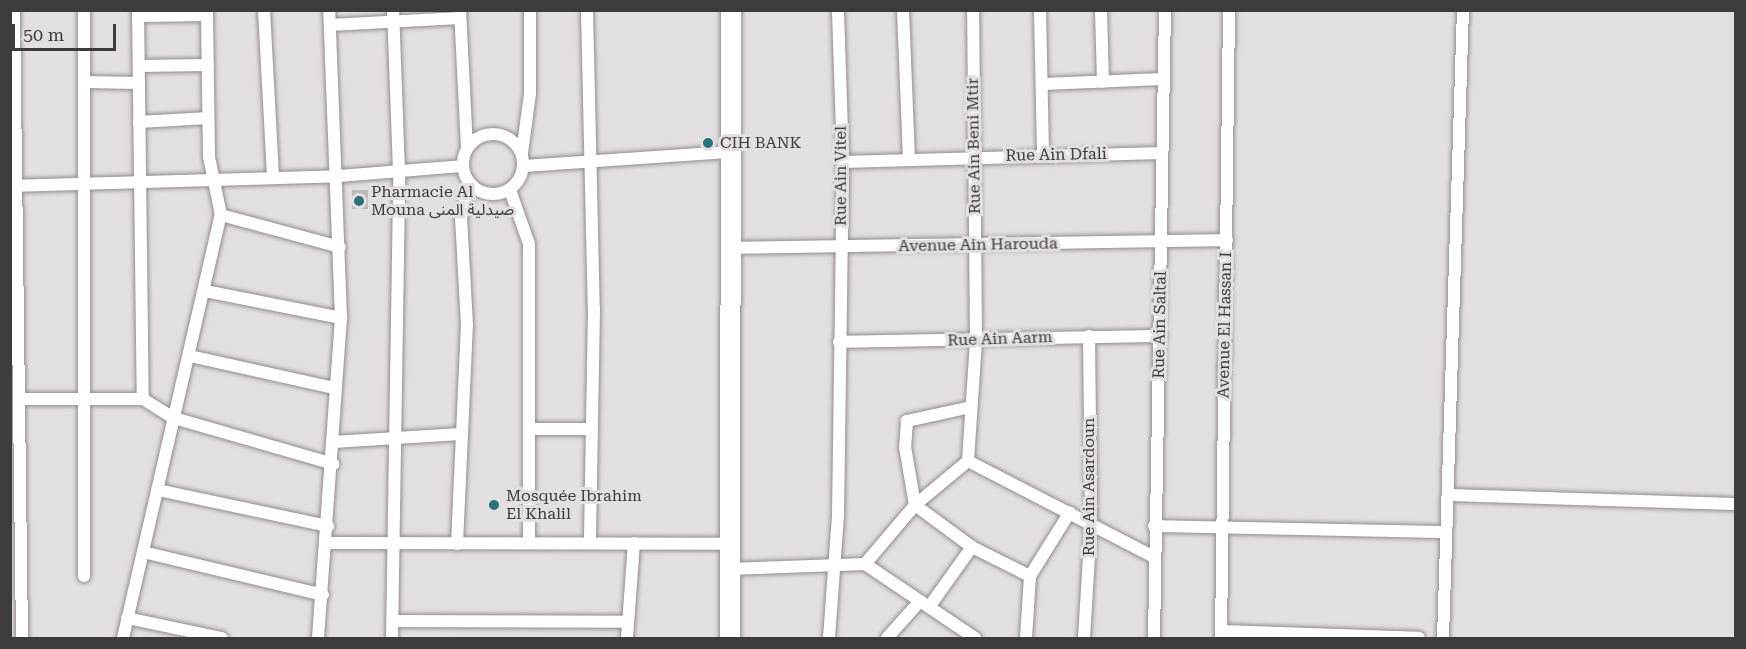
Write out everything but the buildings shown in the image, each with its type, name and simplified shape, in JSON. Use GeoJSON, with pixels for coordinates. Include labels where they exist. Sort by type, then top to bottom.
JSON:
{"type":"FeatureCollection","features":[{"type":"Feature","properties":{"kind":"main road"},"geometry":{"type":"LineString","coordinates":[[730,639],[731,10]]}},
{"type":"Feature","properties":{"kind":"street"},"geometry":{"type":"LineString","coordinates":[[14,10],[20,399],[17,485],[22,639]]}},
{"type":"Feature","properties":{"kind":"street"},"geometry":{"type":"LineString","coordinates":[[84,10],[84,576]]}},
{"type":"Feature","properties":{"kind":"street"},"geometry":{"type":"LineString","coordinates":[[264,10],[273,178]]}},
{"type":"Feature","properties":{"kind":"street"},"geometry":{"type":"LineString","coordinates":[[318,639],[328,543],[333,464],[334,388],[341,318],[339,176],[329,10]]}},
{"type":"Feature","properties":{"kind":"street"},"geometry":{"type":"LineString","coordinates":[[530,10],[530,94],[523,159],[510,190],[529,244],[530,543]]}},
{"type":"Feature","properties":{"kind":"street"},"geometry":{"type":"LineString","coordinates":[[587,10],[590,163],[590,543]]}},
{"type":"Feature","properties":{"kind":"street","name":"Rue Ain Vitel"},"geometry":{"type":"LineString","coordinates":[[834,565],[843,162],[838,10]]}},
{"type":"Feature","properties":{"kind":"street"},"geometry":{"type":"LineString","coordinates":[[903,10],[909,158]]}},
{"type":"Feature","properties":{"kind":"street","name":"Rue Ain Beni Mtir"},"geometry":{"type":"LineString","coordinates":[[968,461],[976,340],[973,10]]}},
{"type":"Feature","properties":{"kind":"street"},"geometry":{"type":"LineString","coordinates":[[1040,10],[1043,155]]}},
{"type":"Feature","properties":{"kind":"street"},"geometry":{"type":"LineString","coordinates":[[1101,10],[1103,82]]}},
{"type":"Feature","properties":{"kind":"street","name":"Rue Ain Saltal"},"geometry":{"type":"LineString","coordinates":[[1154,639],[1154,526],[1161,336],[1165,10]]}},
{"type":"Feature","properties":{"kind":"street","name":"Avenue El Hassan I"},"geometry":{"type":"LineString","coordinates":[[1221,635],[1229,10]]}},
{"type":"Feature","properties":{"kind":"street"},"geometry":{"type":"LineString","coordinates":[[1443,639],[1464,10]]}},
{"type":"Feature","properties":{"kind":"street"},"geometry":{"type":"LineString","coordinates":[[123,639],[221,215],[217,181],[210,166],[207,13],[138,13],[143,399]]}},
{"type":"Feature","properties":{"kind":"street"},"geometry":{"type":"LineString","coordinates":[[330,24],[393,15],[460,14],[467,148],[462,166],[469,185],[461,211],[467,325],[460,434],[457,544]]}},
{"type":"Feature","properties":{"kind":"street"},"geometry":{"type":"LineString","coordinates":[[392,639],[399,172],[393,15]]}},
{"type":"Feature","properties":{"kind":"street"},"geometry":{"type":"LineString","coordinates":[[139,66],[208,65]]}},
{"type":"Feature","properties":{"kind":"street"},"geometry":{"type":"LineString","coordinates":[[1043,84],[1163,79]]}},
{"type":"Feature","properties":{"kind":"street"},"geometry":{"type":"LineString","coordinates":[[85,82],[139,82]]}},
{"type":"Feature","properties":{"kind":"street"},"geometry":{"type":"LineString","coordinates":[[139,122],[208,118]]}},
{"type":"Feature","properties":{"kind":"street"},"geometry":{"type":"LineString","coordinates":[[467,148],[476,138],[503,135],[523,159],[590,163],[732,152]]}},
{"type":"Feature","properties":{"kind":"street","name":"Rue Ain Dfali"},"geometry":{"type":"LineString","coordinates":[[843,162],[909,158],[1162,153]]}},
{"type":"Feature","properties":{"kind":"street"},"geometry":{"type":"LineString","coordinates":[[15,186],[139,184],[339,176],[462,166]]}},
{"type":"Feature","properties":{"kind":"street"},"geometry":{"type":"LineString","coordinates":[[469,185],[484,194],[510,190]]}},
{"type":"Feature","properties":{"kind":"street"},"geometry":{"type":"LineString","coordinates":[[221,215],[340,247]]}},
{"type":"Feature","properties":{"kind":"street","name":"Avenue Ain Harouda"},"geometry":{"type":"LineString","coordinates":[[730,248],[976,246],[1227,240]]}},
{"type":"Feature","properties":{"kind":"street"},"geometry":{"type":"LineString","coordinates":[[205,291],[341,318]]}},
{"type":"Feature","properties":{"kind":"street","name":"Rue Ain Asardoun"},"geometry":{"type":"LineString","coordinates":[[1084,639],[1091,523],[1089,336]]}},
{"type":"Feature","properties":{"kind":"street","name":"Rue Ain Aarm"},"geometry":{"type":"LineString","coordinates":[[839,342],[1161,336]]}},
{"type":"Feature","properties":{"kind":"street"},"geometry":{"type":"LineString","coordinates":[[190,356],[334,388]]}},
{"type":"Feature","properties":{"kind":"street"},"geometry":{"type":"LineString","coordinates":[[20,399],[143,399],[174,418],[333,464]]}},
{"type":"Feature","properties":{"kind":"street"},"geometry":{"type":"LineString","coordinates":[[971,407],[907,422],[905,447],[915,505],[972,547],[1030,576]]}},
{"type":"Feature","properties":{"kind":"street"},"geometry":{"type":"LineString","coordinates":[[531,429],[590,429]]}},
{"type":"Feature","properties":{"kind":"street"},"geometry":{"type":"LineString","coordinates":[[333,442],[460,434]]}},
{"type":"Feature","properties":{"kind":"street"},"geometry":{"type":"LineString","coordinates":[[865,564],[915,505],[968,461],[1154,557]]}},
{"type":"Feature","properties":{"kind":"street"},"geometry":{"type":"LineString","coordinates":[[158,490],[328,526]]}},
{"type":"Feature","properties":{"kind":"street"},"geometry":{"type":"LineString","coordinates":[[1448,495],[1736,504]]}},
{"type":"Feature","properties":{"kind":"street"},"geometry":{"type":"LineString","coordinates":[[1026,639],[1030,576],[1070,512]]}},
{"type":"Feature","properties":{"kind":"street"},"geometry":{"type":"LineString","coordinates":[[1154,526],[1446,532]]}},
{"type":"Feature","properties":{"kind":"street"},"geometry":{"type":"LineString","coordinates":[[328,543],[731,544]]}},
{"type":"Feature","properties":{"kind":"street"},"geometry":{"type":"LineString","coordinates":[[627,639],[634,543]]}},
{"type":"Feature","properties":{"kind":"street"},"geometry":{"type":"LineString","coordinates":[[887,639],[924,604],[972,547]]}},
{"type":"Feature","properties":{"kind":"street"},"geometry":{"type":"LineString","coordinates":[[143,552],[323,595]]}},
{"type":"Feature","properties":{"kind":"street"},"geometry":{"type":"LineString","coordinates":[[730,569],[865,564],[975,639]]}},
{"type":"Feature","properties":{"kind":"street"},"geometry":{"type":"LineString","coordinates":[[829,639],[834,565]]}},
{"type":"Feature","properties":{"kind":"street"},"geometry":{"type":"LineString","coordinates":[[127,618],[222,639]]}},
{"type":"Feature","properties":{"kind":"street"},"geometry":{"type":"LineString","coordinates":[[393,621],[627,622]]}},
{"type":"Feature","properties":{"kind":"street"},"geometry":{"type":"LineString","coordinates":[[1221,635],[1419,639]]}},
{"type":"Feature","properties":{"kind":"place","name":"CIH BANK"},"geometry":{"type":"Point","coordinates":[708,143]}},
{"type":"Feature","properties":{"kind":"place","name":"Pharmacie Al Mouna صيدلية المنى"},"geometry":{"type":"Point","coordinates":[359,201]}},
{"type":"Feature","properties":{"kind":"place","name":"Mosquée Ibrahim El Khalil"},"geometry":{"type":"Point","coordinates":[494,505]}}]}
